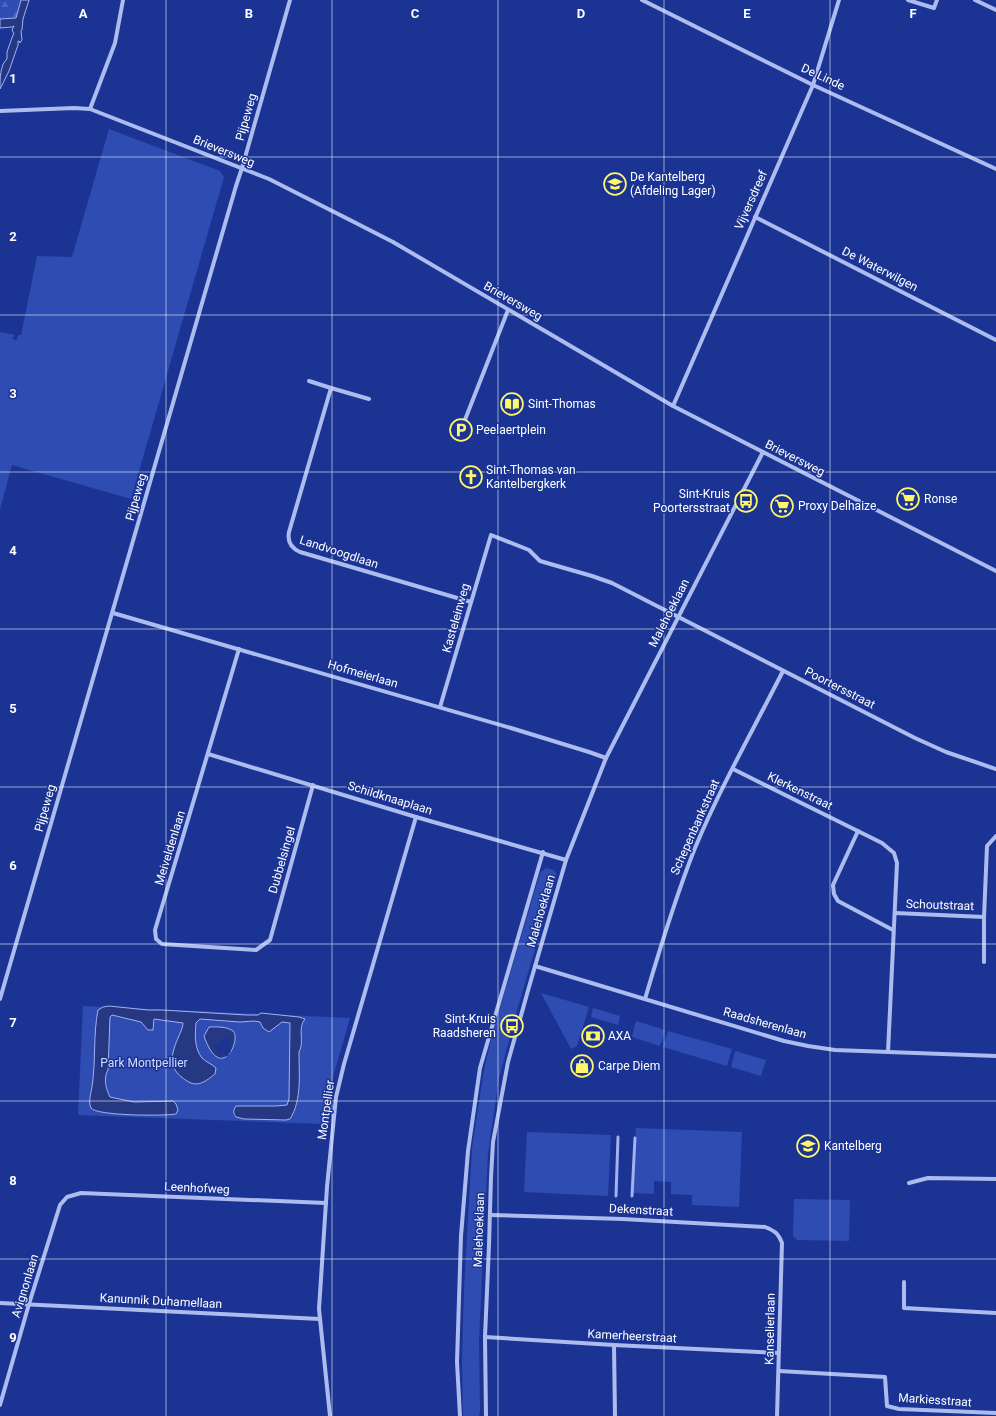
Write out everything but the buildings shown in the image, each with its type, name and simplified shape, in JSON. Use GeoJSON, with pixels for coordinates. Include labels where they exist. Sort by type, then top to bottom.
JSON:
{"type":"FeatureCollection","features":[{"type":"Feature","properties":{"kind":"street"},"geometry":{"type":"LineString","coordinates":[[90,109],[115,43],[122,0]]}},
{"type":"Feature","properties":{"kind":"street","name":"Pijpeweg"},"geometry":{"type":"LineString","coordinates":[[0,999],[290,0]]}},
{"type":"Feature","properties":{"kind":"street","name":"De Linde"},"geometry":{"type":"LineString","coordinates":[[642,0],[813,84],[996,169]]}},
{"type":"Feature","properties":{"kind":"street","name":"Vijversdreef"},"geometry":{"type":"LineString","coordinates":[[673,406],[813,84],[839,0]]}},
{"type":"Feature","properties":{"kind":"street"},"geometry":{"type":"LineString","coordinates":[[908,0],[934,8],[937,0]]}},
{"type":"Feature","properties":{"kind":"street"},"geometry":{"type":"LineString","coordinates":[[974,0],[996,10]]}},
{"type":"Feature","properties":{"kind":"street","name":"Brieversweg"},"geometry":{"type":"LineString","coordinates":[[0,111],[74,108],[90,109],[242,168],[281,185],[393,242],[673,406],[996,571]]}},
{"type":"Feature","properties":{"kind":"street","name":"De Waterwilgen"},"geometry":{"type":"LineString","coordinates":[[755,217],[996,340]]}},
{"type":"Feature","properties":{"kind":"street"},"geometry":{"type":"LineString","coordinates":[[461,430],[508,310]]}},
{"type":"Feature","properties":{"kind":"street"},"geometry":{"type":"LineString","coordinates":[[309,381],[369,399]]}},
{"type":"Feature","properties":{"kind":"street","name":"Landvoogdlaan"},"geometry":{"type":"LineString","coordinates":[[331,388],[289,532],[288,538],[293,549],[471,602]]}},
{"type":"Feature","properties":{"kind":"street","name":"Malehoeklaan"},"geometry":{"type":"LineString","coordinates":[[486,1416],[485,1337],[493,1142],[508,1062],[535,966],[566,860],[606,758],[763,452]]}},
{"type":"Feature","properties":{"kind":"street","name":"Kasteleinweg"},"geometry":{"type":"LineString","coordinates":[[440,707],[491,535]]}},
{"type":"Feature","properties":{"kind":"street","name":"Poortersstraat"},"geometry":{"type":"LineString","coordinates":[[491,535],[529,550],[540,560],[612,583],[783,671],[946,752],[996,770]]}},
{"type":"Feature","properties":{"kind":"street","name":"Hofmeierlaan"},"geometry":{"type":"LineString","coordinates":[[113,613],[440,707],[606,758]]}},
{"type":"Feature","properties":{"kind":"street","name":"Meiveldenlaan"},"geometry":{"type":"LineString","coordinates":[[239,649],[155,930],[156,939],[162,944],[256,950],[270,940]]}},
{"type":"Feature","properties":{"kind":"street","name":"Schepenbankstraat"},"geometry":{"type":"LineString","coordinates":[[645,999],[679,888],[704,828],[783,671]]}},
{"type":"Feature","properties":{"kind":"street","name":"Schildknaaplaan"},"geometry":{"type":"LineString","coordinates":[[208,754],[416,817],[543,852],[566,860]]}},
{"type":"Feature","properties":{"kind":"street","name":"Klerkenstraat"},"geometry":{"type":"LineString","coordinates":[[733,769],[882,843],[894,853],[897,863],[888,1052]]}},
{"type":"Feature","properties":{"kind":"street","name":"Dubbelsingel"},"geometry":{"type":"LineString","coordinates":[[270,940],[313,785]]}},
{"type":"Feature","properties":{"kind":"street","name":"Montpellier"},"geometry":{"type":"LineString","coordinates":[[330,1416],[320,1309],[326,1204],[336,1097],[344,1064],[416,817]]}},
{"type":"Feature","properties":{"kind":"street"},"geometry":{"type":"LineString","coordinates":[[858,831],[833,885],[834,894],[838,901],[894,930]]}},
{"type":"Feature","properties":{"kind":"street","name":"Schoutstraat"},"geometry":{"type":"LineString","coordinates":[[984,962],[987,846],[996,836]]}},
{"type":"Feature","properties":{"kind":"street","name":"Malehoeklaan"},"geometry":{"type":"LineString","coordinates":[[460,1416],[457,1362],[461,1236],[468,1151],[480,1068],[543,852]]}},
{"type":"Feature","properties":{"kind":"street","name":"Schoutstraat"},"geometry":{"type":"LineString","coordinates":[[895,913],[984,917]]}},
{"type":"Feature","properties":{"kind":"street","name":"Raadsherenlaan"},"geometry":{"type":"LineString","coordinates":[[535,966],[784,1041],[808,1046],[835,1050],[996,1056]]}},
{"type":"Feature","properties":{"kind":"street"},"geometry":{"type":"LineString","coordinates":[[909,1183],[928,1178],[996,1179]]}},
{"type":"Feature","properties":{"kind":"street","name":"Leenhofweg"},"geometry":{"type":"LineString","coordinates":[[67,1197],[81,1193],[326,1204]]}},
{"type":"Feature","properties":{"kind":"street","name":"Avignonlaan"},"geometry":{"type":"LineString","coordinates":[[0,1406],[29,1304],[60,1205],[67,1197]]}},
{"type":"Feature","properties":{"kind":"street","name":"Dekenstraat"},"geometry":{"type":"LineString","coordinates":[[490,1215],[623,1219],[765,1227],[774,1230],[779,1234],[782,1243]]}},
{"type":"Feature","properties":{"kind":"street","name":"Kanselierlaan"},"geometry":{"type":"LineString","coordinates":[[777,1416],[782,1243]]}},
{"type":"Feature","properties":{"kind":"street"},"geometry":{"type":"LineString","coordinates":[[904,1282],[904,1308],[996,1313]]}},
{"type":"Feature","properties":{"kind":"street","name":"Kanunnik Duhamellaan"},"geometry":{"type":"LineString","coordinates":[[0,1303],[320,1319]]}},
{"type":"Feature","properties":{"kind":"street","name":"Kamerheerstraat"},"geometry":{"type":"LineString","coordinates":[[485,1337],[614,1346],[778,1353]]}},
{"type":"Feature","properties":{"kind":"street"},"geometry":{"type":"LineString","coordinates":[[614,1346],[615,1416]]}},
{"type":"Feature","properties":{"kind":"street","name":"Markiesstraat"},"geometry":{"type":"LineString","coordinates":[[779,1371],[885,1377],[887,1406],[899,1409],[996,1413]]}},
{"type":"Feature","properties":{"kind":"green space"},"geometry":{"type":"Polygon","coordinates":[[[0,0],[25,0],[17,25],[0,27],[0,0]]]}},
{"type":"Feature","properties":{"kind":"green space"},"geometry":{"type":"Polygon","coordinates":[[[109,129],[220,171],[224,177],[131,499],[12,465],[0,509],[0,332],[15,335],[12,339],[17,340],[18,335],[21,335],[37,256],[72,257],[109,129]]]}},
{"type":"Feature","properties":{"kind":"green space"},"geometry":{"type":"Polygon","coordinates":[[[546,868],[554,870],[556,873],[556,878],[499,1078],[488,1153],[479,1340],[480,1411],[479,1416],[463,1416],[462,1359],[464,1290],[472,1148],[484,1070],[492,1035],[540,873],[546,868]]]}},
{"type":"Feature","properties":{"kind":"green space"},"geometry":{"type":"Polygon","coordinates":[[[541,993],[589,1007],[577,1046],[571,1049],[541,993]]]}},
{"type":"Feature","properties":{"kind":"green space","name":"Park Montpellier"},"geometry":{"type":"Polygon","coordinates":[[[83,1006],[350,1018],[333,1077],[326,1121],[323,1124],[78,1115],[83,1006]]]}},
{"type":"Feature","properties":{"kind":"green space"},"geometry":{"type":"Polygon","coordinates":[[[593,1008],[620,1016],[618,1025],[591,1017],[593,1008]]]}},
{"type":"Feature","properties":{"kind":"green space"},"geometry":{"type":"Polygon","coordinates":[[[636,1021],[665,1030],[660,1046],[632,1037],[636,1021]]]}},
{"type":"Feature","properties":{"kind":"green space"},"geometry":{"type":"Polygon","coordinates":[[[668,1031],[732,1049],[727,1066],[663,1047],[668,1031]]]}},
{"type":"Feature","properties":{"kind":"green space"},"geometry":{"type":"Polygon","coordinates":[[[735,1051],[766,1060],[761,1076],[731,1067],[735,1051]]]}},
{"type":"Feature","properties":{"kind":"green space"},"geometry":{"type":"Polygon","coordinates":[[[636,1128],[742,1132],[739,1207],[692,1205],[692,1195],[671,1194],[671,1182],[654,1181],[654,1194],[633,1193],[636,1128]]]}},
{"type":"Feature","properties":{"kind":"green space"},"geometry":{"type":"Polygon","coordinates":[[[527,1132],[611,1135],[608,1196],[524,1192],[527,1132]]]}},
{"type":"Feature","properties":{"kind":"green space"},"geometry":{"type":"Polygon","coordinates":[[[794,1199],[850,1200],[849,1241],[797,1240],[793,1236],[794,1199]]]}},
{"type":"Feature","properties":{"kind":"shaded area"},"geometry":{"type":"Polygon","coordinates":[[[21,0],[29,0],[23,19],[21,31],[22,40],[20,43],[18,41],[9,71],[0,89],[2,68],[7,59],[7,52],[14,34],[12,30],[14,26],[0,28],[0,19],[16,18],[21,0]]]}},
{"type":"Feature","properties":{"kind":"shaded area"},"geometry":{"type":"Polygon","coordinates":[[[109,1006],[148,1010],[246,1015],[258,1015],[261,1013],[305,1019],[301,1031],[301,1048],[299,1052],[298,1095],[294,1112],[290,1119],[244,1119],[236,1117],[234,1114],[234,1109],[236,1106],[287,1105],[289,1099],[290,1023],[282,1022],[269,1032],[263,1028],[260,1022],[200,1019],[196,1023],[196,1041],[199,1054],[216,1068],[215,1074],[212,1077],[202,1083],[195,1084],[187,1081],[176,1072],[172,1062],[173,1051],[183,1023],[154,1019],[153,1030],[148,1030],[141,1022],[112,1015],[110,1017],[108,1070],[105,1080],[110,1097],[134,1102],[173,1101],[178,1110],[176,1114],[146,1115],[105,1113],[91,1108],[90,1100],[98,1010],[109,1006]]]}},
{"type":"Feature","properties":{"kind":"shaded area"},"geometry":{"type":"Polygon","coordinates":[[[209,1027],[230,1029],[233,1031],[235,1042],[228,1055],[223,1058],[217,1057],[210,1050],[204,1036],[209,1027]]]}},
{"type":"Feature","properties":{"kind":"pier"},"geometry":{"type":"Polygon","coordinates":[[[228,1037],[232,1045],[229,1047],[231,1051],[227,1057],[224,1052],[220,1054],[214,1045],[228,1037]]]}},
{"type":"Feature","properties":{"kind":"waterway"},"geometry":{"type":"LineString","coordinates":[[616,1196],[618,1137]]}},
{"type":"Feature","properties":{"kind":"waterway"},"geometry":{"type":"LineString","coordinates":[[632,1196],[635,1138]]}},
{"type":"Feature","properties":{"kind":"place","name":"De Kantelberg (Afdeling Lager)"},"geometry":{"type":"Point","coordinates":[615,184]}},
{"type":"Feature","properties":{"kind":"place","name":"Sint-Thomas"},"geometry":{"type":"Point","coordinates":[512,404]}},
{"type":"Feature","properties":{"kind":"place","name":"Peelaertplein"},"geometry":{"type":"Point","coordinates":[461,430]}},
{"type":"Feature","properties":{"kind":"place","name":"Sint-Thomas van Kantelbergkerk"},"geometry":{"type":"Point","coordinates":[471,477]}},
{"type":"Feature","properties":{"kind":"place","name":"Ronse"},"geometry":{"type":"Point","coordinates":[908,499]}},
{"type":"Feature","properties":{"kind":"place","name":"Sint-Kruis Poortersstraat"},"geometry":{"type":"Point","coordinates":[746,501]}},
{"type":"Feature","properties":{"kind":"place","name":"Proxy Delhaize"},"geometry":{"type":"Point","coordinates":[782,506]}},
{"type":"Feature","properties":{"kind":"place","name":"Sint-Kruis Raadsheren"},"geometry":{"type":"Point","coordinates":[512,1026]}},
{"type":"Feature","properties":{"kind":"place","name":"AXA"},"geometry":{"type":"Point","coordinates":[593,1036]}},
{"type":"Feature","properties":{"kind":"place","name":"Carpe Diem"},"geometry":{"type":"Point","coordinates":[582,1066]}},
{"type":"Feature","properties":{"kind":"place","name":"Kantelberg"},"geometry":{"type":"Point","coordinates":[808,1146]}}]}
